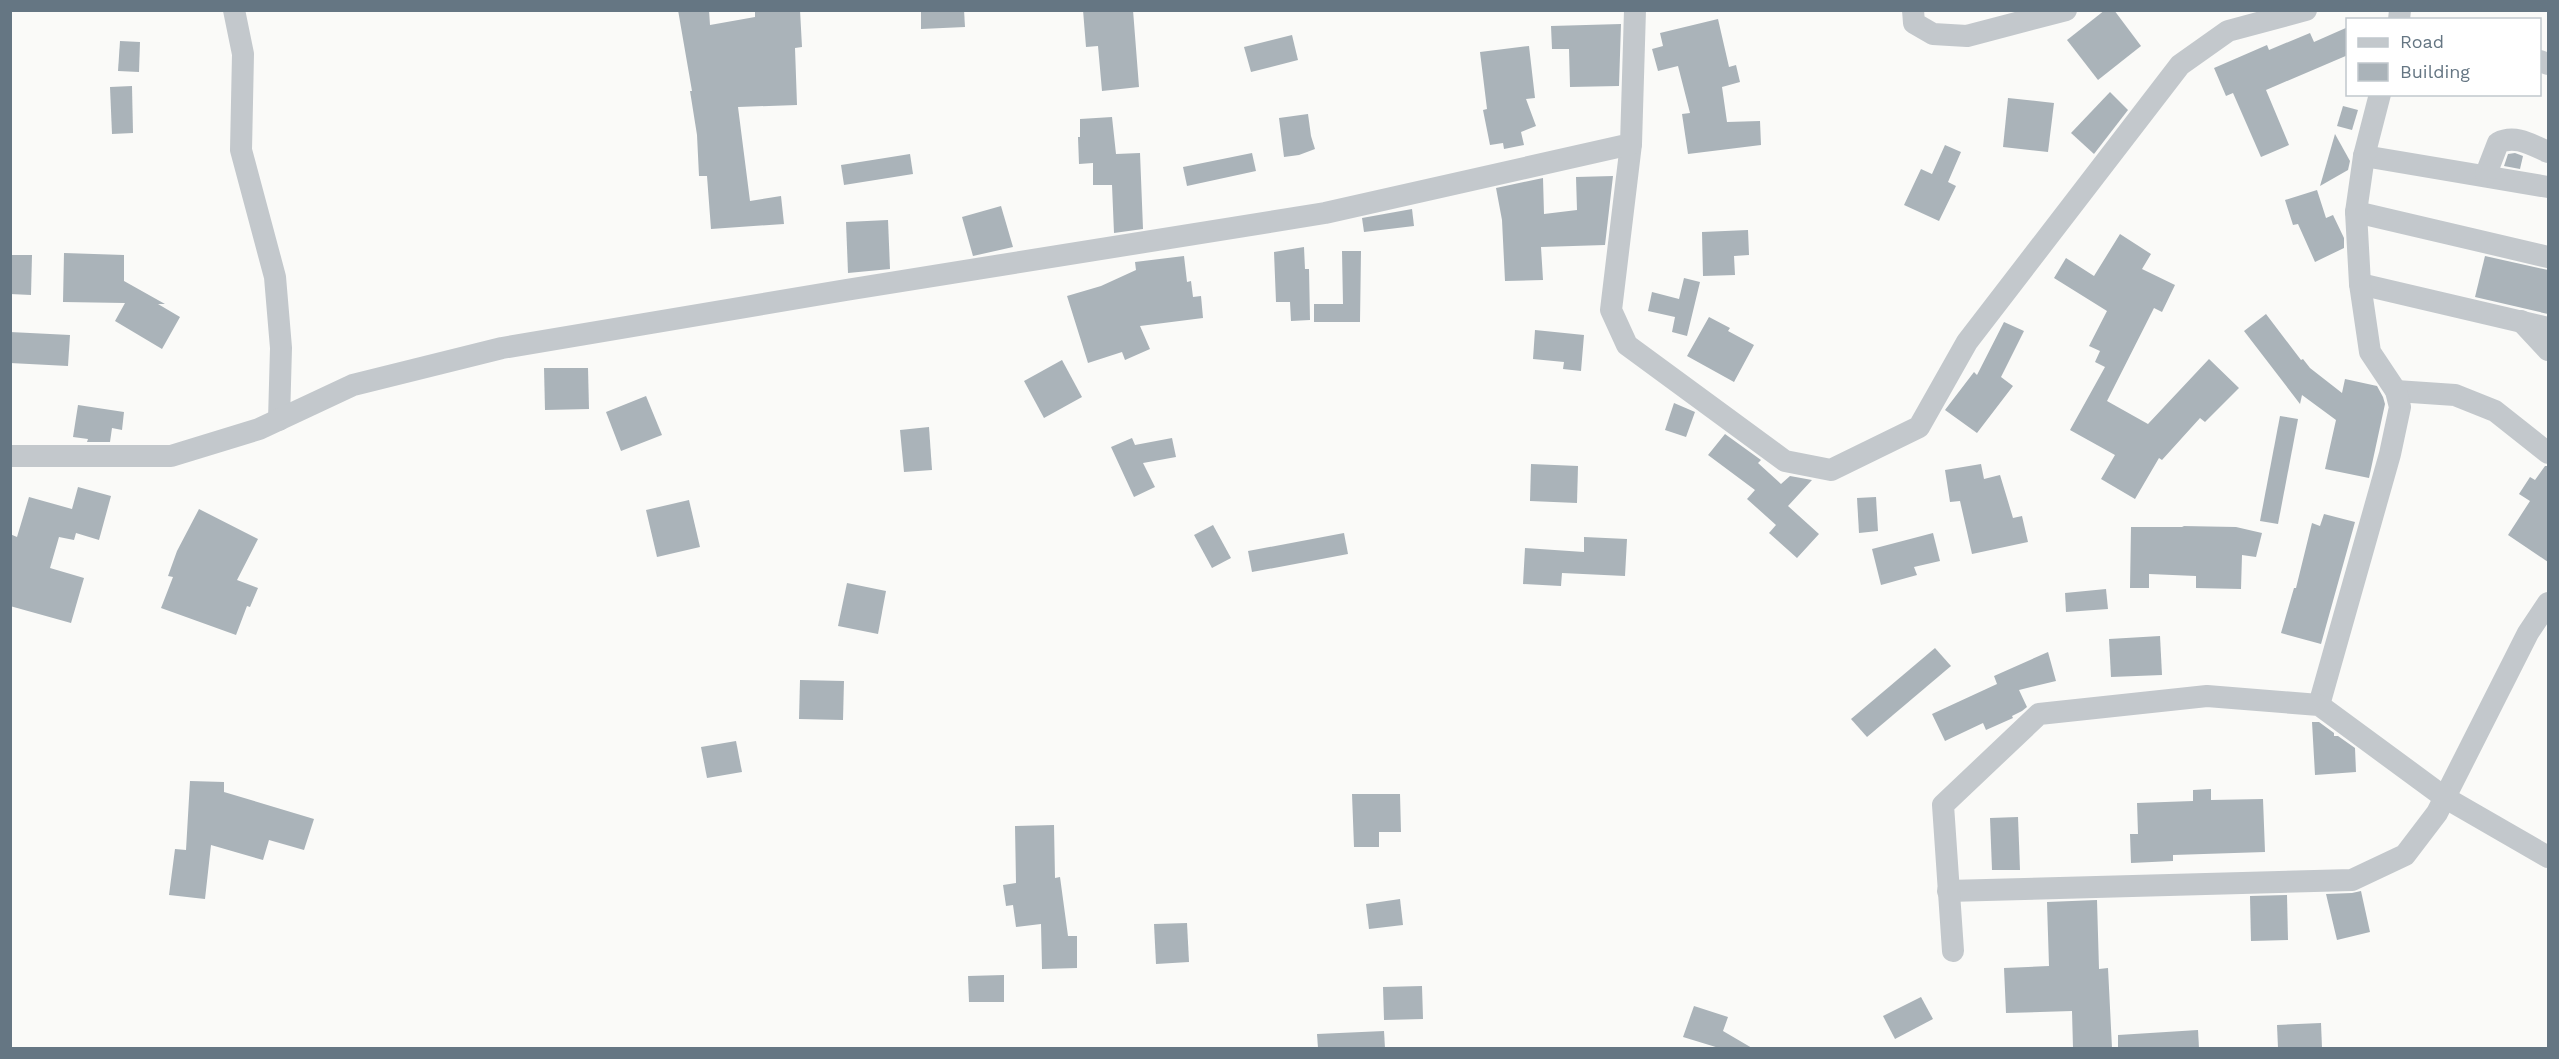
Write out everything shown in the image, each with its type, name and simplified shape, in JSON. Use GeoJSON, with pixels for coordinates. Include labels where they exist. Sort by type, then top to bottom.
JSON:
{"type":"FeatureCollection","features":[{"type":"Feature","properties":{"kind":"street"},"geometry":{"type":"LineString","coordinates":[[234,10],[243,54],[241,150],[274,277],[280,348],[279,420]]}},
{"type":"Feature","properties":{"kind":"street"},"geometry":{"type":"LineString","coordinates":[[1635,10],[1631,144],[1611,310],[1628,345],[1785,461],[1831,470],[1919,427],[1967,342],[2180,65],[2228,31],[2307,10]]}},
{"type":"Feature","properties":{"kind":"street"},"geometry":{"type":"LineString","coordinates":[[1913,10],[1914,23],[1933,34],[1967,36],[2066,10]]}},
{"type":"Feature","properties":{"kind":"street"},"geometry":{"type":"LineString","coordinates":[[2319,705],[2390,454],[2400,406],[2397,391],[2370,352],[2360,284],[2356,212],[2364,156],[2379,96]]}},
{"type":"Feature","properties":{"kind":"street"},"geometry":{"type":"LineString","coordinates":[[2486,174],[2498,143],[2505,139],[2514,138],[2548,152]]}},
{"type":"Feature","properties":{"kind":"street"},"geometry":{"type":"LineString","coordinates":[[10,456],[171,456],[259,429],[353,385],[502,348],[1325,213],[1631,144]]}},
{"type":"Feature","properties":{"kind":"street"},"geometry":{"type":"LineString","coordinates":[[2364,156],[2486,174],[2548,187]]}},
{"type":"Feature","properties":{"kind":"street"},"geometry":{"type":"LineString","coordinates":[[2356,212],[2548,256]]}},
{"type":"Feature","properties":{"kind":"street"},"geometry":{"type":"LineString","coordinates":[[2360,284],[2548,328]]}},
{"type":"Feature","properties":{"kind":"street"},"geometry":{"type":"LineString","coordinates":[[2522,321],[2548,350]]}},
{"type":"Feature","properties":{"kind":"street"},"geometry":{"type":"LineString","coordinates":[[2397,391],[2455,395],[2495,411],[2548,453]]}},
{"type":"Feature","properties":{"kind":"street"},"geometry":{"type":"LineString","coordinates":[[1948,891],[2352,880],[2405,855],[2437,813],[2528,633],[2548,603]]}},
{"type":"Feature","properties":{"kind":"street"},"geometry":{"type":"LineString","coordinates":[[1953,951],[1943,805],[2039,714],[2207,696],[2319,705],[2444,796],[2548,857]]}},
{"type":"Feature","properties":{"kind":"building"},"geometry":{"type":"Polygon","coordinates":[[[678,10],[709,10],[710,25],[755,17],[755,10],[800,10],[802,47],[795,48],[797,105],[738,107],[750,201],[781,196],[784,224],[711,229],[707,176],[699,176],[697,135],[690,91],[692,91],[678,10]]]}},
{"type":"Feature","properties":{"kind":"building"},"geometry":{"type":"Polygon","coordinates":[[[921,10],[964,10],[965,27],[921,29],[921,10]]]}},
{"type":"Feature","properties":{"kind":"building"},"geometry":{"type":"Polygon","coordinates":[[[1083,10],[1133,10],[1139,87],[1102,91],[1098,46],[1086,47],[1083,10]]]}},
{"type":"Feature","properties":{"kind":"building"},"geometry":{"type":"Polygon","coordinates":[[[2105,10],[2114,10],[2141,46],[2098,80],[2067,40],[2105,10]]]}},
{"type":"Feature","properties":{"kind":"building"},"geometry":{"type":"Polygon","coordinates":[[[1718,19],[1729,67],[1736,65],[1740,82],[1722,87],[1727,122],[1760,121],[1761,145],[1688,154],[1682,114],[1690,113],[1678,66],[1658,71],[1652,49],[1663,46],[1660,33],[1718,19]]]}},
{"type":"Feature","properties":{"kind":"building"},"geometry":{"type":"Polygon","coordinates":[[[1621,24],[1619,86],[1570,87],[1569,49],[1552,49],[1551,26],[1621,24]]]}},
{"type":"Feature","properties":{"kind":"building"},"geometry":{"type":"Polygon","coordinates":[[[2346,28],[2346,56],[2266,90],[2289,145],[2261,157],[2233,93],[2226,96],[2214,68],[2267,45],[2269,50],[2310,33],[2314,42],[2346,28]]]}},
{"type":"Feature","properties":{"kind":"building"},"geometry":{"type":"Polygon","coordinates":[[[1292,35],[1298,60],[1251,72],[1244,47],[1292,35]]]}},
{"type":"Feature","properties":{"kind":"building"},"geometry":{"type":"Polygon","coordinates":[[[120,41],[140,42],[139,72],[118,71],[120,41]]]}},
{"type":"Feature","properties":{"kind":"building"},"geometry":{"type":"Polygon","coordinates":[[[1529,46],[1535,98],[1526,99],[1536,126],[1521,132],[1524,145],[1504,149],[1503,143],[1490,145],[1483,110],[1487,109],[1480,52],[1529,46]]]}},
{"type":"Feature","properties":{"kind":"building"},"geometry":{"type":"Polygon","coordinates":[[[132,86],[133,133],[112,134],[110,87],[132,86]]]}},
{"type":"Feature","properties":{"kind":"building"},"geometry":{"type":"Polygon","coordinates":[[[2110,92],[2128,110],[2094,154],[2071,133],[2110,92]]]}},
{"type":"Feature","properties":{"kind":"building"},"geometry":{"type":"Polygon","coordinates":[[[2008,98],[2054,103],[2048,152],[2003,147],[2008,98]]]}},
{"type":"Feature","properties":{"kind":"building"},"geometry":{"type":"Polygon","coordinates":[[[2343,106],[2358,110],[2352,130],[2337,126],[2343,106]]]}},
{"type":"Feature","properties":{"kind":"building"},"geometry":{"type":"Polygon","coordinates":[[[1308,114],[1315,149],[1299,155],[1284,157],[1279,118],[1308,114]]]}},
{"type":"Feature","properties":{"kind":"building"},"geometry":{"type":"Polygon","coordinates":[[[1112,117],[1116,154],[1140,153],[1143,229],[1114,233],[1112,185],[1093,185],[1093,163],[1079,164],[1080,119],[1112,117]]]}},
{"type":"Feature","properties":{"kind":"building"},"geometry":{"type":"Polygon","coordinates":[[[2335,134],[2350,161],[2348,170],[2320,186],[2335,134]]]}},
{"type":"Feature","properties":{"kind":"building"},"geometry":{"type":"Polygon","coordinates":[[[1945,145],[1961,152],[1948,182],[1956,186],[1939,221],[1904,205],[1921,169],[1932,174],[1945,145]]]}},
{"type":"Feature","properties":{"kind":"building"},"geometry":{"type":"Polygon","coordinates":[[[1252,153],[1256,171],[1187,186],[1183,167],[1252,153]]]}},
{"type":"Feature","properties":{"kind":"building"},"geometry":{"type":"Polygon","coordinates":[[[2515,153],[2523,156],[2520,169],[2504,166],[2508,154],[2515,153]]]}},
{"type":"Feature","properties":{"kind":"building"},"geometry":{"type":"Polygon","coordinates":[[[910,154],[913,174],[844,185],[841,165],[910,154]]]}},
{"type":"Feature","properties":{"kind":"building"},"geometry":{"type":"Polygon","coordinates":[[[1613,176],[1605,245],[1541,247],[1543,280],[1505,281],[1502,220],[1496,188],[1543,178],[1544,214],[1577,210],[1576,177],[1613,176]]]}},
{"type":"Feature","properties":{"kind":"building"},"geometry":{"type":"Polygon","coordinates":[[[2317,190],[2326,218],[2333,215],[2344,238],[2344,248],[2315,262],[2298,224],[2293,225],[2285,200],[2317,190]]]}},
{"type":"Feature","properties":{"kind":"building"},"geometry":{"type":"Polygon","coordinates":[[[1001,206],[1013,247],[973,256],[962,217],[1001,206]]]}},
{"type":"Feature","properties":{"kind":"building"},"geometry":{"type":"Polygon","coordinates":[[[1412,209],[1414,226],[1364,232],[1362,218],[1412,209]]]}},
{"type":"Feature","properties":{"kind":"building"},"geometry":{"type":"Polygon","coordinates":[[[888,220],[890,269],[848,273],[846,222],[888,220]]]}},
{"type":"Feature","properties":{"kind":"building"},"geometry":{"type":"Polygon","coordinates":[[[1748,230],[1749,255],[1734,256],[1735,275],[1703,276],[1702,232],[1748,230]]]}},
{"type":"Feature","properties":{"kind":"building"},"geometry":{"type":"Polygon","coordinates":[[[2120,234],[2151,254],[2142,269],[2175,285],[2162,312],[2154,308],[2107,401],[2148,424],[2209,359],[2239,388],[2205,422],[2200,418],[2162,460],[2159,458],[2135,499],[2101,479],[2115,455],[2070,430],[2105,367],[2095,362],[2100,351],[2089,346],[2107,311],[2054,278],[2066,258],[2094,276],[2120,234]]]}},
{"type":"Feature","properties":{"kind":"building"},"geometry":{"type":"Polygon","coordinates":[[[1304,247],[1305,269],[1309,269],[1310,320],[1291,321],[1290,302],[1276,302],[1274,252],[1304,247]]]}},
{"type":"Feature","properties":{"kind":"building"},"geometry":{"type":"Polygon","coordinates":[[[1342,251],[1361,251],[1360,322],[1314,322],[1314,304],[1343,304],[1342,251]]]}},
{"type":"Feature","properties":{"kind":"building"},"geometry":{"type":"Polygon","coordinates":[[[64,253],[124,255],[124,281],[165,304],[158,304],[180,317],[162,349],[115,321],[125,303],[63,302],[64,253]]]}},
{"type":"Feature","properties":{"kind":"building"},"geometry":{"type":"Polygon","coordinates":[[[10,255],[32,255],[31,295],[10,294],[10,255]]]}},
{"type":"Feature","properties":{"kind":"building"},"geometry":{"type":"Polygon","coordinates":[[[1184,256],[1187,282],[1191,281],[1193,297],[1201,296],[1203,318],[1140,326],[1150,349],[1125,360],[1122,352],[1088,363],[1067,296],[1101,286],[1136,270],[1135,262],[1184,256]]]}},
{"type":"Feature","properties":{"kind":"building"},"geometry":{"type":"Polygon","coordinates":[[[2485,256],[2548,270],[2548,314],[2475,297],[2485,256]]]}},
{"type":"Feature","properties":{"kind":"building"},"geometry":{"type":"Polygon","coordinates":[[[1684,278],[1700,282],[1687,336],[1672,332],[1675,317],[1648,311],[1652,292],[1679,299],[1684,278]]]}},
{"type":"Feature","properties":{"kind":"building"},"geometry":{"type":"Polygon","coordinates":[[[2266,314],[2301,360],[2303,359],[2310,368],[2342,393],[2345,379],[2377,386],[2385,404],[2369,478],[2325,469],[2336,420],[2302,395],[2300,404],[2244,331],[2266,314]]]}},
{"type":"Feature","properties":{"kind":"building"},"geometry":{"type":"Polygon","coordinates":[[[1709,317],[1730,328],[1728,331],[1754,345],[1734,382],[1687,356],[1709,317]]]}},
{"type":"Feature","properties":{"kind":"building"},"geometry":{"type":"Polygon","coordinates":[[[2004,322],[2024,331],[2001,377],[2013,386],[1977,433],[1945,410],[1974,372],[1977,375],[2004,322]]]}},
{"type":"Feature","properties":{"kind":"building"},"geometry":{"type":"Polygon","coordinates":[[[1535,330],[1584,335],[1581,371],[1563,369],[1564,362],[1533,359],[1535,330]]]}},
{"type":"Feature","properties":{"kind":"building"},"geometry":{"type":"Polygon","coordinates":[[[10,332],[70,335],[68,366],[10,363],[10,332]]]}},
{"type":"Feature","properties":{"kind":"building"},"geometry":{"type":"Polygon","coordinates":[[[1062,360],[1082,397],[1044,418],[1024,381],[1062,360]]]}},
{"type":"Feature","properties":{"kind":"building"},"geometry":{"type":"Polygon","coordinates":[[[544,368],[588,368],[589,409],[545,410],[544,368]]]}},
{"type":"Feature","properties":{"kind":"building"},"geometry":{"type":"Polygon","coordinates":[[[646,396],[662,435],[621,451],[606,412],[646,396]]]}},
{"type":"Feature","properties":{"kind":"building"},"geometry":{"type":"Polygon","coordinates":[[[1674,403],[1695,412],[1686,437],[1665,430],[1674,403]]]}},
{"type":"Feature","properties":{"kind":"building"},"geometry":{"type":"Polygon","coordinates":[[[78,405],[124,412],[122,430],[112,428],[110,442],[87,442],[88,439],[73,437],[78,405]]]}},
{"type":"Feature","properties":{"kind":"building"},"geometry":{"type":"Polygon","coordinates":[[[2280,416],[2298,419],[2278,524],[2260,521],[2280,416]]]}},
{"type":"Feature","properties":{"kind":"building"},"geometry":{"type":"Polygon","coordinates":[[[929,427],[932,470],[904,472],[900,430],[929,427]]]}},
{"type":"Feature","properties":{"kind":"building"},"geometry":{"type":"Polygon","coordinates":[[[1725,434],[1761,460],[1758,463],[1781,484],[1790,476],[1812,480],[1788,506],[1819,534],[1797,558],[1769,533],[1776,525],[1747,499],[1755,490],[1708,455],[1725,434]]]}},
{"type":"Feature","properties":{"kind":"building"},"geometry":{"type":"Polygon","coordinates":[[[1132,438],[1135,445],[1172,438],[1176,457],[1143,463],[1155,487],[1134,497],[1111,447],[1132,438]]]}},
{"type":"Feature","properties":{"kind":"building"},"geometry":{"type":"Polygon","coordinates":[[[1531,464],[1578,466],[1577,503],[1530,501],[1531,464]]]}},
{"type":"Feature","properties":{"kind":"building"},"geometry":{"type":"Polygon","coordinates":[[[1981,464],[1984,479],[2000,475],[2013,518],[2022,516],[2028,542],[1972,554],[1960,501],[1950,502],[1945,470],[1981,464]]]}},
{"type":"Feature","properties":{"kind":"building"},"geometry":{"type":"Polygon","coordinates":[[[2545,466],[2548,466],[2548,562],[2508,535],[2530,501],[2519,494],[2530,477],[2535,480],[2545,466]]]}},
{"type":"Feature","properties":{"kind":"building"},"geometry":{"type":"Polygon","coordinates":[[[78,487],[111,496],[99,540],[76,533],[74,540],[59,537],[50,568],[84,578],[71,623],[10,606],[10,534],[17,537],[29,497],[72,509],[78,487]]]}},
{"type":"Feature","properties":{"kind":"building"},"geometry":{"type":"Polygon","coordinates":[[[1876,497],[1878,531],[1859,533],[1857,498],[1876,497]]]}},
{"type":"Feature","properties":{"kind":"building"},"geometry":{"type":"Polygon","coordinates":[[[689,500],[700,547],[657,557],[646,510],[689,500]]]}},
{"type":"Feature","properties":{"kind":"building"},"geometry":{"type":"Polygon","coordinates":[[[199,509],[258,539],[237,580],[258,588],[250,607],[247,606],[236,635],[161,608],[173,577],[168,576],[177,551],[199,509]]]}},
{"type":"Feature","properties":{"kind":"building"},"geometry":{"type":"Polygon","coordinates":[[[2324,514],[2355,522],[2321,644],[2281,633],[2294,588],[2296,588],[2312,523],[2320,526],[2324,514]]]}},
{"type":"Feature","properties":{"kind":"building"},"geometry":{"type":"Polygon","coordinates":[[[1213,525],[1231,558],[1212,568],[1194,535],[1213,525]]]}},
{"type":"Feature","properties":{"kind":"building"},"geometry":{"type":"Polygon","coordinates":[[[2182,526],[2236,527],[2262,533],[2256,557],[2242,555],[2241,589],[2196,588],[2196,576],[2149,574],[2149,588],[2130,588],[2131,527],[2184,527],[2182,526]]]}},
{"type":"Feature","properties":{"kind":"building"},"geometry":{"type":"Polygon","coordinates":[[[1344,533],[1348,554],[1252,572],[1248,551],[1344,533]]]}},
{"type":"Feature","properties":{"kind":"building"},"geometry":{"type":"Polygon","coordinates":[[[1933,533],[1940,561],[1914,567],[1917,575],[1881,585],[1872,549],[1933,533]]]}},
{"type":"Feature","properties":{"kind":"building"},"geometry":{"type":"Polygon","coordinates":[[[1584,537],[1627,539],[1625,576],[1562,573],[1561,586],[1523,584],[1525,548],[1584,552],[1584,537]]]}},
{"type":"Feature","properties":{"kind":"building"},"geometry":{"type":"Polygon","coordinates":[[[847,583],[886,591],[878,634],[838,626],[847,583]]]}},
{"type":"Feature","properties":{"kind":"building"},"geometry":{"type":"Polygon","coordinates":[[[2106,589],[2108,609],[2066,612],[2065,593],[2106,589]]]}},
{"type":"Feature","properties":{"kind":"building"},"geometry":{"type":"Polygon","coordinates":[[[2160,636],[2162,675],[2111,677],[2109,639],[2160,636]]]}},
{"type":"Feature","properties":{"kind":"building"},"geometry":{"type":"Polygon","coordinates":[[[1935,648],[1951,666],[1867,737],[1851,719],[1935,648]]]}},
{"type":"Feature","properties":{"kind":"building"},"geometry":{"type":"Polygon","coordinates":[[[2048,652],[2056,681],[2019,690],[2027,707],[2012,716],[2013,718],[1986,730],[1983,723],[1945,741],[1932,714],[1997,684],[1994,676],[2048,652]]]}},
{"type":"Feature","properties":{"kind":"building"},"geometry":{"type":"Polygon","coordinates":[[[800,680],[844,681],[843,720],[799,719],[800,680]]]}},
{"type":"Feature","properties":{"kind":"building"},"geometry":{"type":"Polygon","coordinates":[[[2312,722],[2319,722],[2334,733],[2334,736],[2338,736],[2355,748],[2356,772],[2315,775],[2312,722]]]}},
{"type":"Feature","properties":{"kind":"building"},"geometry":{"type":"Polygon","coordinates":[[[736,741],[742,772],[707,778],[701,747],[736,741]]]}},
{"type":"Feature","properties":{"kind":"building"},"geometry":{"type":"Polygon","coordinates":[[[190,781],[224,782],[224,792],[314,819],[304,850],[269,840],[263,860],[211,845],[205,899],[169,895],[175,849],[186,850],[190,781]]]}},
{"type":"Feature","properties":{"kind":"building"},"geometry":{"type":"Polygon","coordinates":[[[2211,789],[2211,800],[2263,799],[2265,852],[2173,855],[2173,861],[2131,863],[2130,834],[2138,834],[2137,803],[2193,801],[2193,790],[2211,789]]]}},
{"type":"Feature","properties":{"kind":"building"},"geometry":{"type":"Polygon","coordinates":[[[1352,794],[1400,794],[1401,832],[1379,832],[1379,847],[1354,847],[1352,794]]]}},
{"type":"Feature","properties":{"kind":"building"},"geometry":{"type":"Polygon","coordinates":[[[2018,817],[2020,870],[1992,870],[1990,818],[2018,817]]]}},
{"type":"Feature","properties":{"kind":"building"},"geometry":{"type":"Polygon","coordinates":[[[1054,825],[1055,878],[1060,877],[1068,936],[1077,936],[1077,968],[1042,969],[1041,924],[1016,927],[1013,905],[1006,906],[1003,885],[1016,883],[1015,826],[1054,825]]]}},
{"type":"Feature","properties":{"kind":"building"},"geometry":{"type":"Polygon","coordinates":[[[2361,891],[2370,932],[2337,940],[2326,894],[2361,891]]]}},
{"type":"Feature","properties":{"kind":"building"},"geometry":{"type":"Polygon","coordinates":[[[2287,895],[2288,940],[2251,941],[2250,896],[2287,895]]]}},
{"type":"Feature","properties":{"kind":"building"},"geometry":{"type":"Polygon","coordinates":[[[1400,899],[1403,925],[1369,929],[1366,904],[1400,899]]]}},
{"type":"Feature","properties":{"kind":"building"},"geometry":{"type":"Polygon","coordinates":[[[2097,900],[2099,969],[2108,968],[2112,1048],[2073,1048],[2072,1011],[2006,1013],[2004,968],[2049,966],[2047,902],[2097,900]]]}},
{"type":"Feature","properties":{"kind":"building"},"geometry":{"type":"Polygon","coordinates":[[[1187,923],[1189,962],[1156,964],[1154,924],[1187,923]]]}},
{"type":"Feature","properties":{"kind":"building"},"geometry":{"type":"Polygon","coordinates":[[[1004,975],[1004,1002],[969,1002],[968,976],[1004,975]]]}},
{"type":"Feature","properties":{"kind":"building"},"geometry":{"type":"Polygon","coordinates":[[[1422,986],[1423,1019],[1384,1020],[1383,987],[1422,986]]]}},
{"type":"Feature","properties":{"kind":"building"},"geometry":{"type":"Polygon","coordinates":[[[1921,997],[1933,1019],[1895,1039],[1883,1016],[1921,997]]]}},
{"type":"Feature","properties":{"kind":"building"},"geometry":{"type":"Polygon","coordinates":[[[1694,1006],[1728,1017],[1723,1031],[1752,1048],[1719,1048],[1683,1037],[1694,1006]]]}},
{"type":"Feature","properties":{"kind":"building"},"geometry":{"type":"Polygon","coordinates":[[[2321,1023],[2322,1048],[2278,1048],[2277,1025],[2321,1023]]]}},
{"type":"Feature","properties":{"kind":"building"},"geometry":{"type":"Polygon","coordinates":[[[2198,1030],[2199,1048],[2118,1048],[2118,1035],[2198,1030]]]}},
{"type":"Feature","properties":{"kind":"building"},"geometry":{"type":"Polygon","coordinates":[[[1384,1031],[1385,1048],[1318,1048],[1317,1034],[1384,1031]]]}}]}
